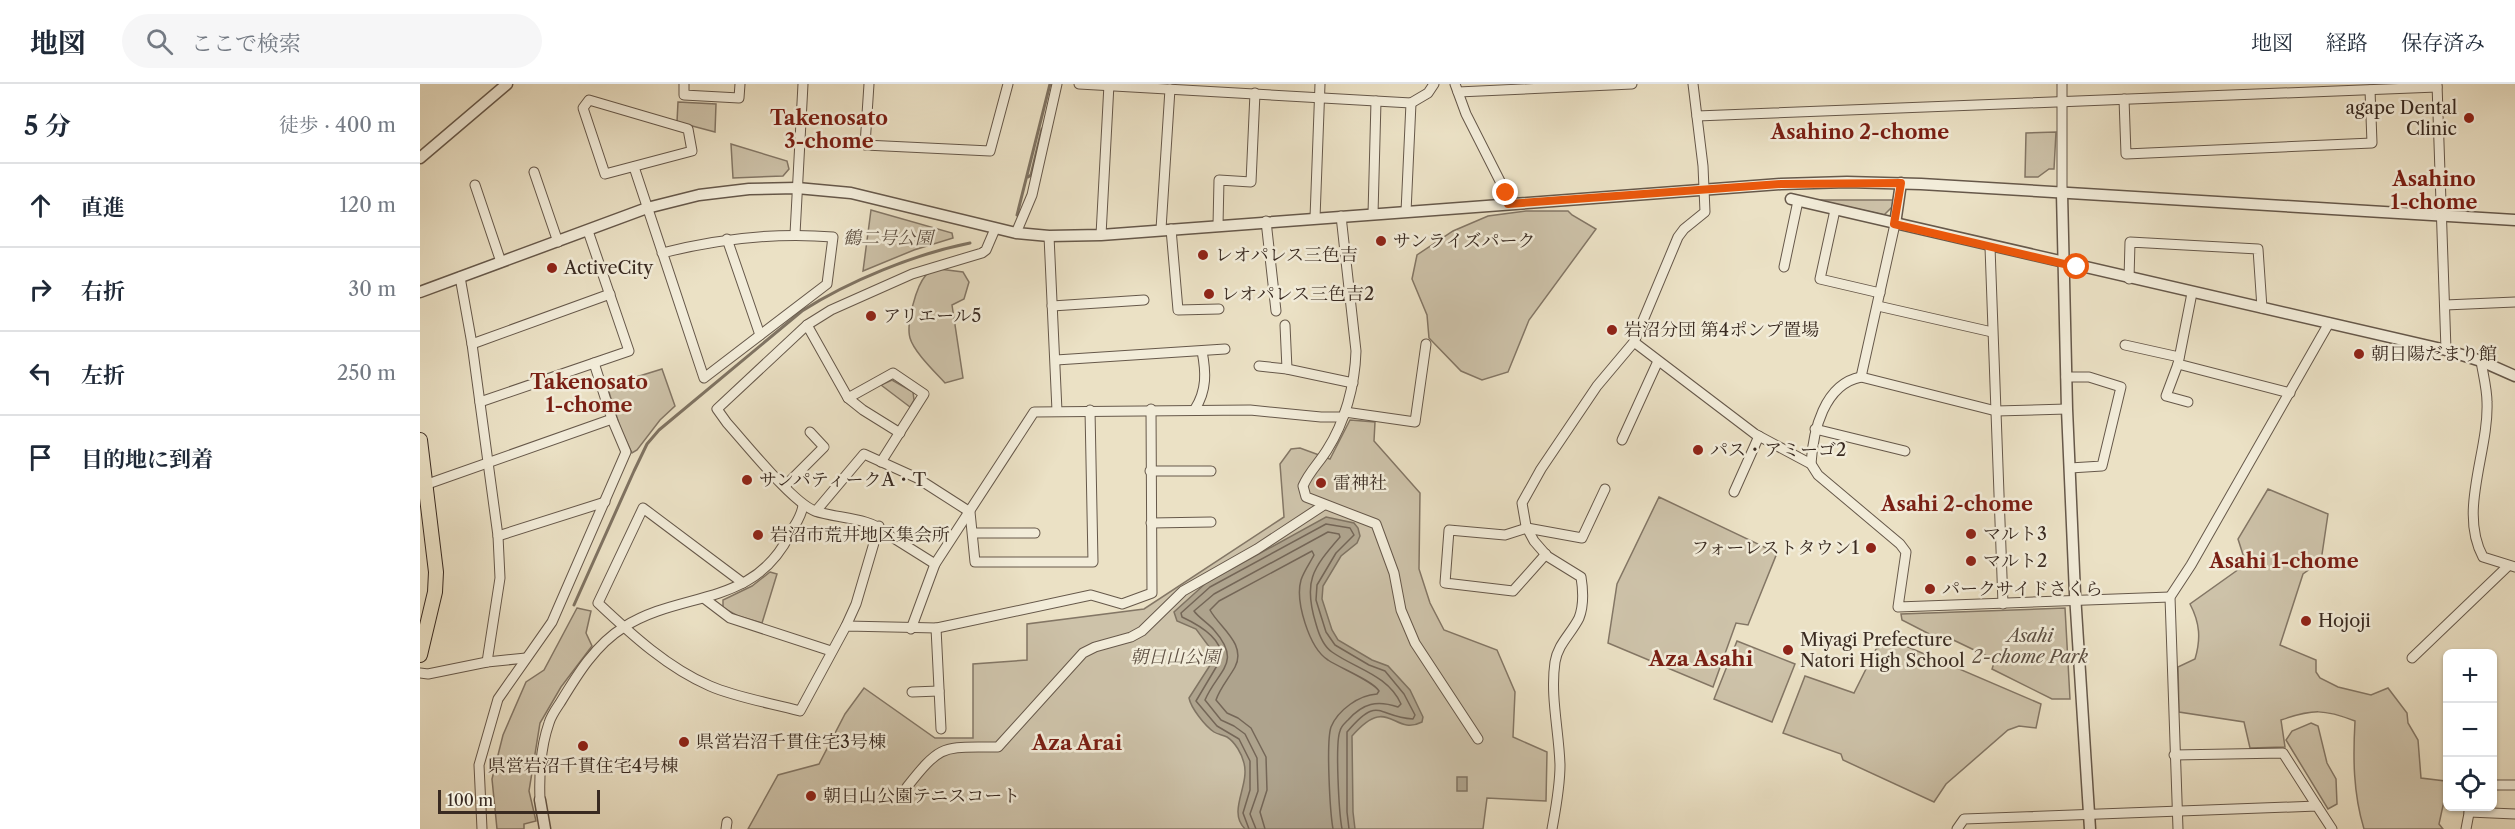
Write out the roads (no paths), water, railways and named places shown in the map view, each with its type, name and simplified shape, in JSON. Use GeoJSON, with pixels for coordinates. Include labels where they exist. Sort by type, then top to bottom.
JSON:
{"type":"FeatureCollection","features":[{"type":"Feature","properties":{"kind":"main road"},"geometry":{"type":"LineString","coordinates":[[420,440],[423,486],[436,572],[435,592],[420,655]]}},
{"type":"Feature","properties":{"kind":"street"},"geometry":{"type":"LineString","coordinates":[[420,158],[507,84]]}},
{"type":"Feature","properties":{"kind":"street"},"geometry":{"type":"LineString","coordinates":[[684,84],[684,95],[739,98],[740,84]]}},
{"type":"Feature","properties":{"kind":"street"},"geometry":{"type":"LineString","coordinates":[[795,234],[803,84]]}},
{"type":"Feature","properties":{"kind":"street"},"geometry":{"type":"LineString","coordinates":[[869,84],[866,145],[990,151],[1008,84]]}},
{"type":"Feature","properties":{"kind":"street"},"geometry":{"type":"LineString","coordinates":[[1016,233],[1032,195],[1057,84]]}},
{"type":"Feature","properties":{"kind":"street"},"geometry":{"type":"LineString","coordinates":[[1079,84],[1170,89],[1259,90],[1411,103],[1428,93],[1434,84]]}},
{"type":"Feature","properties":{"kind":"street"},"geometry":{"type":"LineString","coordinates":[[1315,218],[1320,84]]}},
{"type":"Feature","properties":{"kind":"street"},"geometry":{"type":"LineString","coordinates":[[1508,204],[1506,193],[1484,151],[1457,88],[1632,84]]}},
{"type":"Feature","properties":{"kind":"street"},"geometry":{"type":"LineString","coordinates":[[1552,829],[1559,794],[1560,764],[1555,663],[1559,647],[1580,616],[1583,591],[1581,577],[1546,554],[1527,528],[1522,502],[1541,469],[1597,386],[1634,342],[1678,237],[1705,212],[1705,190],[1693,84]]}},
{"type":"Feature","properties":{"kind":"street"},"geometry":{"type":"LineString","coordinates":[[2062,84],[2067,409],[2090,829]]}},
{"type":"Feature","properties":{"kind":"street"},"geometry":{"type":"LineString","coordinates":[[1101,235],[1109,85]]}},
{"type":"Feature","properties":{"kind":"street"},"geometry":{"type":"LineString","coordinates":[[1697,116],[2437,86],[2446,350]]}},
{"type":"Feature","properties":{"kind":"street"},"geometry":{"type":"LineString","coordinates":[[1170,89],[1166,229],[1178,310],[1219,309]]}},
{"type":"Feature","properties":{"kind":"street"},"geometry":{"type":"LineString","coordinates":[[1218,225],[1219,180],[1251,182],[1259,90]]}},
{"type":"Feature","properties":{"kind":"street"},"geometry":{"type":"LineString","coordinates":[[2124,99],[2126,154],[2372,143],[2370,90]]}},
{"type":"Feature","properties":{"kind":"street"},"geometry":{"type":"LineString","coordinates":[[589,100],[687,129],[692,151],[634,167],[605,174],[583,108],[589,100]]}},
{"type":"Feature","properties":{"kind":"street"},"geometry":{"type":"LineString","coordinates":[[1373,214],[1376,101]]}},
{"type":"Feature","properties":{"kind":"street"},"geometry":{"type":"LineString","coordinates":[[1406,212],[1411,103]]}},
{"type":"Feature","properties":{"kind":"street"},"geometry":{"type":"LineString","coordinates":[[634,167],[647,208],[662,253],[704,378],[827,284],[833,237],[795,234],[727,240],[662,253]]}},
{"type":"Feature","properties":{"kind":"street"},"geometry":{"type":"LineString","coordinates":[[534,172],[558,242]]}},
{"type":"Feature","properties":{"kind":"street"},"geometry":{"type":"LineString","coordinates":[[420,292],[647,208],[717,193],[749,189],[797,188],[852,193],[928,210],[996,229],[1049,236],[1101,235],[1815,182],[1901,183],[2515,220]]}},
{"type":"Feature","properties":{"kind":"street"},"geometry":{"type":"LineString","coordinates":[[1861,377],[1881,293],[1901,183]]}},
{"type":"Feature","properties":{"kind":"street"},"geometry":{"type":"LineString","coordinates":[[475,185],[501,262]]}},
{"type":"Feature","properties":{"kind":"street"},"geometry":{"type":"LineString","coordinates":[[1784,267],[1794,200],[2129,279],[2446,350],[2481,361],[2515,376]]}},
{"type":"Feature","properties":{"kind":"street"},"geometry":{"type":"LineString","coordinates":[[1835,210],[1820,279],[1881,293]]}},
{"type":"Feature","properties":{"kind":"street"},"geometry":{"type":"LineString","coordinates":[[1341,216],[1356,351],[1353,383],[1344,414],[1327,450],[1307,475],[1303,486],[1306,497],[1376,524],[1394,573],[1401,610],[1415,643],[1479,740]]}},
{"type":"Feature","properties":{"kind":"street"},"geometry":{"type":"LineString","coordinates":[[1266,221],[1276,311]]}},
{"type":"Feature","properties":{"kind":"street"},"geometry":{"type":"LineString","coordinates":[[935,564],[884,532],[879,526],[816,511],[803,505],[727,423],[717,409],[807,325],[831,310],[912,274],[982,253],[986,250],[996,229]]}},
{"type":"Feature","properties":{"kind":"street"},"geometry":{"type":"LineString","coordinates":[[480,402],[629,351],[588,231]]}},
{"type":"Feature","properties":{"kind":"street"},"geometry":{"type":"LineString","coordinates":[[1049,236],[1057,411]]}},
{"type":"Feature","properties":{"kind":"street"},"geometry":{"type":"LineString","coordinates":[[727,240],[759,335]]}},
{"type":"Feature","properties":{"kind":"street"},"geometry":{"type":"LineString","coordinates":[[2129,279],[2130,242],[2258,249],[2262,308]]}},
{"type":"Feature","properties":{"kind":"street"},"geometry":{"type":"LineString","coordinates":[[1990,247],[2003,604]]}},
{"type":"Feature","properties":{"kind":"street"},"geometry":{"type":"LineString","coordinates":[[460,277],[472,344],[498,536],[500,578],[487,662]]}},
{"type":"Feature","properties":{"kind":"street"},"geometry":{"type":"LineString","coordinates":[[2188,402],[2166,396],[2178,360],[2192,293]]}},
{"type":"Feature","properties":{"kind":"street"},"geometry":{"type":"LineString","coordinates":[[472,344],[610,294]]}},
{"type":"Feature","properties":{"kind":"street"},"geometry":{"type":"LineString","coordinates":[[1052,306],[1144,300]]}},
{"type":"Feature","properties":{"kind":"street"},"geometry":{"type":"LineString","coordinates":[[2445,305],[2515,302]]}},
{"type":"Feature","properties":{"kind":"street"},"geometry":{"type":"LineString","coordinates":[[1878,306],[1992,332]]}},
{"type":"Feature","properties":{"kind":"street"},"geometry":{"type":"LineString","coordinates":[[2178,829],[2170,597],[2192,565],[2329,324]]}},
{"type":"Feature","properties":{"kind":"street"},"geometry":{"type":"LineString","coordinates":[[807,325],[848,398],[863,411],[900,433]]}},
{"type":"Feature","properties":{"kind":"street"},"geometry":{"type":"LineString","coordinates":[[1285,325],[1287,369]]}},
{"type":"Feature","properties":{"kind":"street"},"geometry":{"type":"LineString","coordinates":[[1634,342],[1759,436],[1811,464],[1818,475],[1892,537],[1906,552],[1899,607],[2170,597]]}},
{"type":"Feature","properties":{"kind":"street"},"geometry":{"type":"LineString","coordinates":[[911,629],[935,564],[1034,412],[1151,409],[1250,410],[1321,417],[1344,414],[1415,422],[1426,345]]}},
{"type":"Feature","properties":{"kind":"street"},"geometry":{"type":"LineString","coordinates":[[2125,345],[2290,393]]}},
{"type":"Feature","properties":{"kind":"street"},"geometry":{"type":"LineString","coordinates":[[1056,360],[1225,349]]}},
{"type":"Feature","properties":{"kind":"street"},"geometry":{"type":"LineString","coordinates":[[1196,409],[1202,398],[1206,379],[1202,351]]}},
{"type":"Feature","properties":{"kind":"street"},"geometry":{"type":"LineString","coordinates":[[2412,658],[2511,567],[2483,557],[2475,542],[2476,494],[2487,403],[2481,361]]}},
{"type":"Feature","properties":{"kind":"street"},"geometry":{"type":"LineString","coordinates":[[1622,440],[1658,362]]}},
{"type":"Feature","properties":{"kind":"street"},"geometry":{"type":"LineString","coordinates":[[482,829],[479,765],[498,699],[552,622],[626,452],[612,419],[594,363]]}},
{"type":"Feature","properties":{"kind":"street"},"geometry":{"type":"LineString","coordinates":[[1259,366],[1287,369],[1353,383]]}},
{"type":"Feature","properties":{"kind":"street"},"geometry":{"type":"LineString","coordinates":[[848,398],[893,372],[924,394],[881,462]]}},
{"type":"Feature","properties":{"kind":"street"},"geometry":{"type":"LineString","coordinates":[[1811,464],[1815,429],[1824,409],[1836,391],[1848,379],[1861,377],[1996,411],[2067,409]]}},
{"type":"Feature","properties":{"kind":"street"},"geometry":{"type":"LineString","coordinates":[[2066,377],[2089,377],[2121,387],[2102,466],[2070,468]]}},
{"type":"Feature","properties":{"kind":"street"},"geometry":{"type":"LineString","coordinates":[[846,626],[936,628],[1091,595],[1122,604],[1152,593],[1151,409]]}},
{"type":"Feature","properties":{"kind":"street"},"geometry":{"type":"LineString","coordinates":[[816,511],[864,454],[917,478],[970,512],[975,562],[1093,562],[1090,410]]}},
{"type":"Feature","properties":{"kind":"street"},"geometry":{"type":"LineString","coordinates":[[423,486],[612,419]]}},
{"type":"Feature","properties":{"kind":"street"},"geometry":{"type":"LineString","coordinates":[[1815,429],[1905,451]]}},
{"type":"Feature","properties":{"kind":"street"},"geometry":{"type":"LineString","coordinates":[[785,486],[824,447],[810,432]]}},
{"type":"Feature","properties":{"kind":"street"},"geometry":{"type":"LineString","coordinates":[[1734,492],[1759,436]]}},
{"type":"Feature","properties":{"kind":"street"},"geometry":{"type":"LineString","coordinates":[[1150,471],[1210,471]]}},
{"type":"Feature","properties":{"kind":"street"},"geometry":{"type":"LineString","coordinates":[[1546,554],[1513,591],[1445,582],[1449,530],[1505,535],[1527,528],[1582,538],[1605,489]]}},
{"type":"Feature","properties":{"kind":"street"},"geometry":{"type":"LineString","coordinates":[[498,536],[605,502]]}},
{"type":"Feature","properties":{"kind":"street"},"geometry":{"type":"LineString","coordinates":[[545,829],[539,779],[549,722],[581,667],[624,627],[670,606],[705,599],[743,583],[757,573],[785,544],[802,512],[803,505]]}},
{"type":"Feature","properties":{"kind":"street"},"geometry":{"type":"LineString","coordinates":[[907,787],[938,752],[957,746],[998,747],[1083,653],[1142,631],[1183,591],[1257,549],[1324,505]]}},
{"type":"Feature","properties":{"kind":"street"},"geometry":{"type":"LineString","coordinates":[[743,583],[643,508],[598,603],[680,672],[712,687],[800,711],[856,604],[879,526]]}},
{"type":"Feature","properties":{"kind":"street"},"geometry":{"type":"LineString","coordinates":[[1151,523],[1211,522]]}},
{"type":"Feature","properties":{"kind":"street"},"geometry":{"type":"LineString","coordinates":[[973,533],[1035,533]]}},
{"type":"Feature","properties":{"kind":"street"},"geometry":{"type":"LineString","coordinates":[[705,599],[730,618],[831,651]]}},
{"type":"Feature","properties":{"kind":"street"},"geometry":{"type":"LineString","coordinates":[[936,628],[941,729]]}},
{"type":"Feature","properties":{"kind":"street"},"geometry":{"type":"LineString","coordinates":[[420,673],[428,674],[487,662],[526,658]]}},
{"type":"Feature","properties":{"kind":"street"},"geometry":{"type":"LineString","coordinates":[[912,692],[939,692]]}},
{"type":"Feature","properties":{"kind":"street"},"geometry":{"type":"LineString","coordinates":[[2174,755],[2283,753],[2332,829]]}},
{"type":"Feature","properties":{"kind":"street"},"geometry":{"type":"LineString","coordinates":[[2497,784],[2515,785]]}},
{"type":"Feature","properties":{"kind":"street"},"geometry":{"type":"LineString","coordinates":[[1957,829],[1964,819],[2317,806]]}},
{"type":"Feature","properties":{"kind":"street"},"geometry":{"type":"LineString","coordinates":[[2466,829],[2469,811]]}},
{"type":"Feature","properties":{"kind":"street"},"geometry":{"type":"LineString","coordinates":[[2487,811],[2515,814]]}},
{"type":"Feature","properties":{"kind":"street"},"geometry":{"type":"LineString","coordinates":[[2003,818],[2004,829]]}},
{"type":"Feature","properties":{"kind":"water"},"geometry":{"type":"Polygon","coordinates":[[[1326,517],[1354,523],[1360,536],[1357,543],[1341,556],[1323,586],[1322,599],[1332,630],[1338,640],[1372,660],[1388,666],[1410,690],[1423,717],[1422,722],[1412,725],[1390,718],[1374,718],[1352,736],[1355,829],[1245,829],[1238,814],[1245,772],[1242,756],[1230,739],[1207,726],[1195,712],[1189,698],[1216,656],[1196,629],[1177,621],[1174,612],[1206,583],[1326,517]]]}},
{"type":"Feature","properties":{"kind":"water"},"geometry":{"type":"Polygon","coordinates":[[[1457,777],[1467,777],[1467,791],[1457,791],[1457,777]]]}},
{"type":"Feature","properties":{"kind":"waterway"},"geometry":{"type":"LineString","coordinates":[[1017,215],[1050,84]]}},
{"type":"Feature","properties":{"kind":"waterway"},"geometry":{"type":"LineString","coordinates":[[1028,177],[1031,175],[1042,129]]}},
{"type":"Feature","properties":{"kind":"waterway"},"geometry":{"type":"LineString","coordinates":[[574,605],[647,444],[659,430],[802,311],[820,300],[861,279],[905,261],[970,243]]}},
{"type":"Feature","properties":{"kind":"place","name":"agape Dental Clinic"},"geometry":{"type":"Point","coordinates":[2469,118]}},
{"type":"Feature","properties":{"kind":"place","name":"サンライズパーク"},"geometry":{"type":"Point","coordinates":[1381,241]}},
{"type":"Feature","properties":{"kind":"place","name":"レオパレス三色吉"},"geometry":{"type":"Point","coordinates":[1203,255]}},
{"type":"Feature","properties":{"kind":"place","name":"ActiveCity"},"geometry":{"type":"Point","coordinates":[552,268]}},
{"type":"Feature","properties":{"kind":"place","name":"レオパレス三色吉2"},"geometry":{"type":"Point","coordinates":[1209,294]}},
{"type":"Feature","properties":{"kind":"place","name":"アリエール5"},"geometry":{"type":"Point","coordinates":[871,316]}},
{"type":"Feature","properties":{"kind":"place","name":"岩沼分団 第4ポンプ置場"},"geometry":{"type":"Point","coordinates":[1612,330]}},
{"type":"Feature","properties":{"kind":"place","name":"朝日陽だまり館"},"geometry":{"type":"Point","coordinates":[2359,354]}},
{"type":"Feature","properties":{"kind":"place","name":"パス・アミーゴ2"},"geometry":{"type":"Point","coordinates":[1698,450]}},
{"type":"Feature","properties":{"kind":"place","name":"サンパティークA・T"},"geometry":{"type":"Point","coordinates":[747,480]}},
{"type":"Feature","properties":{"kind":"place","name":"雷神社"},"geometry":{"type":"Point","coordinates":[1321,483]}},
{"type":"Feature","properties":{"kind":"place","name":"マルト3"},"geometry":{"type":"Point","coordinates":[1971,534]}},
{"type":"Feature","properties":{"kind":"place","name":"岩沼市荒井地区集会所"},"geometry":{"type":"Point","coordinates":[758,535]}},
{"type":"Feature","properties":{"kind":"place","name":"フォーレストタウン1"},"geometry":{"type":"Point","coordinates":[1871,548]}},
{"type":"Feature","properties":{"kind":"place","name":"マルト2"},"geometry":{"type":"Point","coordinates":[1971,561]}},
{"type":"Feature","properties":{"kind":"place","name":"パークサイドさくら"},"geometry":{"type":"Point","coordinates":[1930,589]}},
{"type":"Feature","properties":{"kind":"place","name":"Hojoji"},"geometry":{"type":"Point","coordinates":[2306,621]}},
{"type":"Feature","properties":{"kind":"place","name":"Miyagi Prefecture Natori High School"},"geometry":{"type":"Point","coordinates":[1788,650]}},
{"type":"Feature","properties":{"kind":"place","name":"県営岩沼千貫住宅3号棟"},"geometry":{"type":"Point","coordinates":[684,742]}},
{"type":"Feature","properties":{"kind":"place","name":"県営岩沼千貫住宅4号棟"},"geometry":{"type":"Point","coordinates":[583,746]}},
{"type":"Feature","properties":{"kind":"place","name":"朝日山公園テニスコート"},"geometry":{"type":"Point","coordinates":[811,796]}},
{"type":"Feature","properties":{"kind":"district","name":"Takenosato 3-chome"},"geometry":{"type":"Point","coordinates":[829,130]}},
{"type":"Feature","properties":{"kind":"district","name":"Asahino 2-chome"},"geometry":{"type":"Point","coordinates":[1860,132]}},
{"type":"Feature","properties":{"kind":"district","name":"Asahino 1-chome"},"geometry":{"type":"Point","coordinates":[2434,190]}},
{"type":"Feature","properties":{"kind":"district","name":"Takenosato 1-chome"},"geometry":{"type":"Point","coordinates":[589,394]}},
{"type":"Feature","properties":{"kind":"district","name":"Asahi 2-chome"},"geometry":{"type":"Point","coordinates":[1957,504]}},
{"type":"Feature","properties":{"kind":"district","name":"Asahi 1-chome"},"geometry":{"type":"Point","coordinates":[2284,561]}},
{"type":"Feature","properties":{"kind":"district","name":"Aza Asahi"},"geometry":{"type":"Point","coordinates":[1701,659]}},
{"type":"Feature","properties":{"kind":"district","name":"Aza Arai"},"geometry":{"type":"Point","coordinates":[1077,743]}},
{"type":"Feature","properties":{"kind":"park label","name":"鶴二号公園"},"geometry":{"type":"Point","coordinates":[888,238]}},
{"type":"Feature","properties":{"kind":"park label","name":"Asahi 2-chome Park"},"geometry":{"type":"Point","coordinates":[2030,646]}},
{"type":"Feature","properties":{"kind":"park label","name":"朝日山公園"},"geometry":{"type":"Point","coordinates":[1175,657]}}]}
